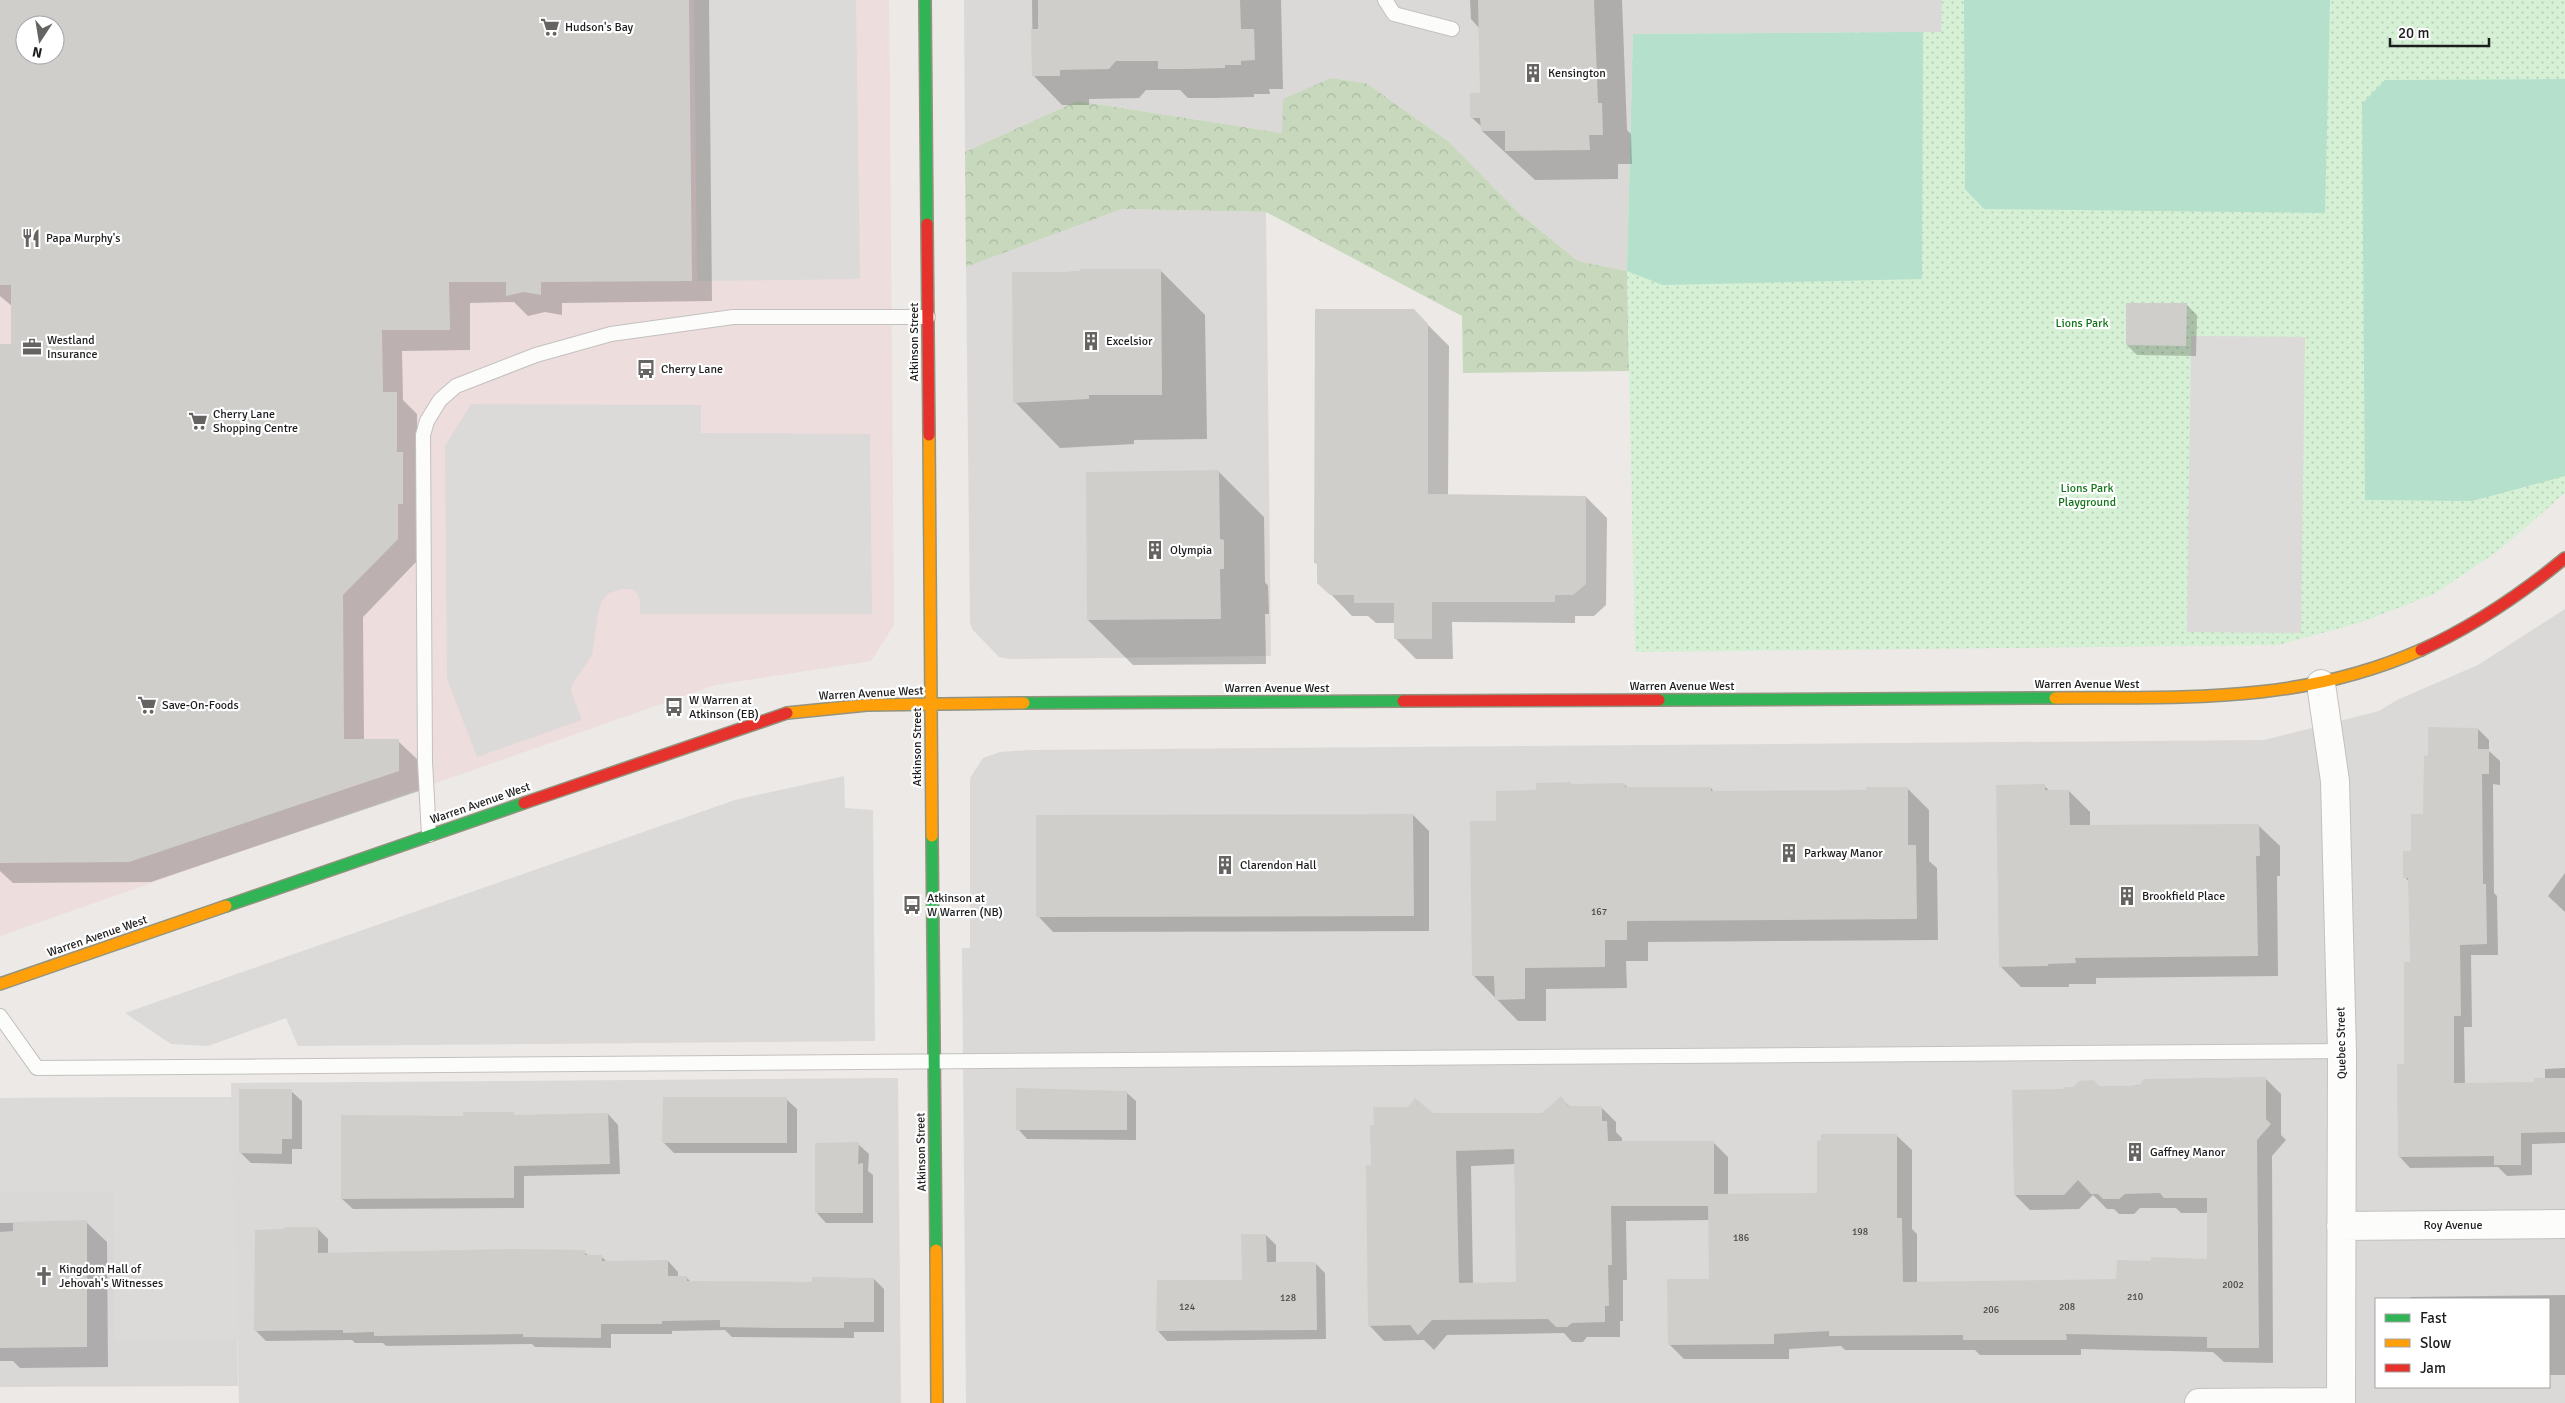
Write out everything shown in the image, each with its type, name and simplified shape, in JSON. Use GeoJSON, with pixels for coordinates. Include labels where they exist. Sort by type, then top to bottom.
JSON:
{"type":"FeatureCollection","features":[{"type":"Feature","properties":{"kind":"street","name":"Atkinson Street"},"geometry":{"type":"LineString","coordinates":[[925,0],[937,1403]]}},
{"type":"Feature","properties":{"kind":"street","name":"Warren Avenue West"},"geometry":{"type":"LineString","coordinates":[[0,984],[789,712],[867,705],[930,704],[2221,697],[2263,694],[2321,684],[2378,668],[2449,636],[2490,614],[2536,584],[2565,558]]}},
{"type":"Feature","properties":{"kind":"street","name":"Quebec Street"},"geometry":{"type":"LineString","coordinates":[[2321,684],[2335,781],[2342,1051],[2341,1402]]}},
{"type":"Feature","properties":{"kind":"street","name":"Roy Avenue"},"geometry":{"type":"LineString","coordinates":[[2341,1226],[2565,1224]]}},
{"type":"Feature","properties":{"kind":"street"},"geometry":{"type":"LineString","coordinates":[[2199,1403],[2341,1402]]}},
{"type":"Feature","properties":{"kind":"lane"},"geometry":{"type":"LineString","coordinates":[[1385,0],[1394,14],[1452,29]]}},
{"type":"Feature","properties":{"kind":"lane"},"geometry":{"type":"LineString","coordinates":[[429,835],[425,762],[423,435],[427,421],[440,400],[456,386],[536,355],[610,334],[733,317],[928,317]]}},
{"type":"Feature","properties":{"kind":"lane"},"geometry":{"type":"LineString","coordinates":[[0,1016],[37,1068],[934,1063],[2342,1051]]}},
{"type":"Feature","properties":{"kind":"shaded area"},"geometry":{"type":"Polygon","coordinates":[[[0,0],[889,0],[894,625],[871,661],[715,685],[0,936],[0,0]]]}},
{"type":"Feature","properties":{"kind":"shaded area"},"geometry":{"type":"Polygon","coordinates":[[[694,0],[856,0],[860,279],[697,281],[694,0]]]}},
{"type":"Feature","properties":{"kind":"shaded area"},"geometry":{"type":"Polygon","coordinates":[[[964,0],[1942,0],[1942,32],[1633,34],[1627,271],[1578,261],[1520,214],[1448,141],[1366,83],[1331,78],[1282,133],[1077,101],[965,152],[964,0]]]}},
{"type":"Feature","properties":{"kind":"shaded area"},"geometry":{"type":"Polygon","coordinates":[[[1122,209],[1266,212],[1271,656],[1010,659],[999,657],[972,629],[970,623],[966,267],[1122,209]]]}},
{"type":"Feature","properties":{"kind":"shaded area"},"geometry":{"type":"Polygon","coordinates":[[[2191,336],[2305,337],[2301,633],[2187,632],[2191,336]]]}},
{"type":"Feature","properties":{"kind":"shaded area"},"geometry":{"type":"Polygon","coordinates":[[[471,404],[701,405],[701,433],[870,434],[872,614],[640,614],[640,600],[637,593],[631,589],[622,589],[609,593],[601,602],[592,655],[573,683],[571,691],[582,720],[477,757],[447,679],[445,446],[471,404]]]}},
{"type":"Feature","properties":{"kind":"shaded area"},"geometry":{"type":"Polygon","coordinates":[[[2565,609],[2565,1403],[966,1403],[962,948],[970,948],[970,778],[983,758],[1000,752],[1031,750],[2264,740],[2379,711],[2397,700],[2478,665],[2565,609]]]}},
{"type":"Feature","properties":{"kind":"shaded area"},"geometry":{"type":"Polygon","coordinates":[[[844,776],[845,808],[873,810],[875,1041],[298,1046],[286,1018],[208,1046],[171,1044],[125,1013],[735,800],[844,776]]]}},
{"type":"Feature","properties":{"kind":"shaded area"},"geometry":{"type":"Polygon","coordinates":[[[898,1078],[901,1403],[239,1403],[231,1083],[898,1078]]]}},
{"type":"Feature","properties":{"kind":"shaded area"},"geometry":{"type":"Polygon","coordinates":[[[231,1097],[238,1339],[115,1341],[114,1191],[0,1193],[0,1098],[231,1097]]]}},
{"type":"Feature","properties":{"kind":"shaded area"},"geometry":{"type":"Polygon","coordinates":[[[232,1097],[238,1386],[0,1387],[0,1098],[232,1097]]]}},
{"type":"Feature","properties":{"kind":"green space","name":"Lions Park"},"geometry":{"type":"Polygon","coordinates":[[[1942,0],[2565,0],[2565,493],[2498,551],[2434,594],[2359,623],[2278,645],[1635,652],[1627,271],[1633,34],[1941,32],[1942,0]]]}},
{"type":"Feature","properties":{"kind":"green space"},"geometry":{"type":"Polygon","coordinates":[[[1964,0],[2330,0],[2325,213],[1984,209],[1965,189],[1964,0]]]}},
{"type":"Feature","properties":{"kind":"green space"},"geometry":{"type":"Polygon","coordinates":[[[1923,32],[1922,279],[1663,285],[1627,271],[1633,34],[1923,32]]]}},
{"type":"Feature","properties":{"kind":"green space"},"geometry":{"type":"Polygon","coordinates":[[[1331,78],[1366,83],[1448,141],[1520,214],[1578,261],[1627,271],[1629,371],[1463,373],[1462,316],[1266,212],[1122,209],[966,267],[965,152],[1077,101],[1282,133],[1283,99],[1331,78]]]}},
{"type":"Feature","properties":{"kind":"green space"},"geometry":{"type":"Polygon","coordinates":[[[2565,79],[2565,476],[2472,501],[2365,500],[2362,104],[2385,80],[2565,79]]]}},
{"type":"Feature","properties":{"kind":"building","name":"Cherry Lane Shopping Centre"},"geometry":{"type":"Polygon","coordinates":[[[0,0],[689,0],[692,281],[541,282],[541,295],[524,292],[506,296],[506,282],[449,282],[450,330],[382,330],[383,392],[397,392],[397,452],[403,452],[403,504],[398,504],[398,539],[343,595],[344,739],[399,739],[399,771],[129,862],[0,863],[0,344],[11,344],[11,285],[0,285],[0,0]]]}},
{"type":"Feature","properties":{"kind":"building"},"geometry":{"type":"Polygon","coordinates":[[[1038,0],[1240,0],[1241,29],[1254,29],[1255,60],[1241,61],[1241,65],[1225,65],[1225,68],[1185,69],[1158,69],[1158,61],[1116,61],[1109,69],[1060,70],[1060,76],[1032,76],[1031,29],[1038,29],[1038,0]]]}},
{"type":"Feature","properties":{"kind":"building","name":"Kensington"},"geometry":{"type":"Polygon","coordinates":[[[1478,0],[1594,0],[1598,103],[1602,103],[1603,135],[1589,135],[1590,150],[1505,151],[1505,131],[1481,131],[1480,118],[1470,118],[1470,93],[1480,93],[1478,0]]]}},
{"type":"Feature","properties":{"kind":"building","name":"Excelsior"},"geometry":{"type":"Polygon","coordinates":[[[1080,269],[1161,269],[1162,395],[1089,395],[1089,399],[1013,403],[1012,272],[1080,272],[1080,269]]]}},
{"type":"Feature","properties":{"kind":"building"},"geometry":{"type":"Polygon","coordinates":[[[2126,303],[2187,303],[2186,346],[2126,345],[2126,303]]]}},
{"type":"Feature","properties":{"kind":"building"},"geometry":{"type":"Polygon","coordinates":[[[1315,309],[1414,309],[1428,324],[1428,494],[1586,496],[1586,584],[1573,595],[1555,595],[1555,602],[1432,602],[1432,639],[1394,639],[1394,603],[1354,603],[1354,595],[1330,595],[1317,583],[1317,564],[1314,563],[1315,309]]]}},
{"type":"Feature","properties":{"kind":"building","name":"Olympia"},"geometry":{"type":"Polygon","coordinates":[[[1219,470],[1220,539],[1224,540],[1224,569],[1220,569],[1221,619],[1087,620],[1086,472],[1219,470]]]}},
{"type":"Feature","properties":{"kind":"building"},"geometry":{"type":"Polygon","coordinates":[[[2428,727],[2478,728],[2478,749],[2489,749],[2489,774],[2482,774],[2483,884],[2486,884],[2487,944],[2460,945],[2461,1016],[2454,1016],[2454,1083],[2534,1082],[2534,1078],[2565,1078],[2565,1132],[2521,1133],[2521,1165],[2494,1165],[2494,1156],[2398,1157],[2397,1064],[2404,1064],[2404,962],[2410,962],[2408,878],[2403,878],[2403,851],[2411,851],[2411,814],[2423,814],[2424,756],[2428,755],[2428,727]]]}},
{"type":"Feature","properties":{"kind":"building"},"geometry":{"type":"Polygon","coordinates":[[[1571,782],[1571,784],[1625,783],[1625,787],[1711,787],[1711,791],[1866,790],[1866,787],[1908,787],[1908,845],[1916,845],[1917,919],[1627,921],[1627,940],[1605,940],[1605,967],[1525,968],[1525,999],[1495,1000],[1494,976],[1472,976],[1470,821],[1496,821],[1496,791],[1536,790],[1536,783],[1571,782]]]}},
{"type":"Feature","properties":{"kind":"building","name":"Brookfield Place"},"geometry":{"type":"Polygon","coordinates":[[[2045,784],[2045,790],[2069,790],[2070,825],[2259,824],[2260,856],[2256,856],[2258,956],[2075,958],[2076,963],[2048,964],[2048,966],[1999,967],[1996,785],[2045,784]]]}},
{"type":"Feature","properties":{"kind":"building","name":"Clarendon Hall"},"geometry":{"type":"Polygon","coordinates":[[[1413,814],[1414,916],[1036,917],[1036,815],[1413,814]]]}},
{"type":"Feature","properties":{"kind":"building"},"geometry":{"type":"Polygon","coordinates":[[[2266,1077],[2266,1119],[2271,1124],[2257,1140],[2259,1348],[2207,1348],[2207,1337],[2066,1334],[2067,1340],[1963,1340],[1963,1335],[1829,1336],[1829,1331],[1774,1334],[1774,1344],[1668,1345],[1667,1279],[1709,1279],[1708,1206],[1611,1206],[1612,1265],[1608,1265],[1609,1306],[1605,1306],[1605,1322],[1572,1323],[1567,1327],[1556,1327],[1548,1319],[1432,1320],[1418,1335],[1410,1325],[1368,1326],[1366,1165],[1371,1165],[1370,1125],[1374,1125],[1373,1107],[1408,1107],[1415,1098],[1433,1113],[1542,1113],[1561,1096],[1568,1106],[1602,1106],[1602,1121],[1607,1121],[1608,1141],[1714,1141],[1714,1194],[1817,1193],[1817,1141],[1821,1140],[1821,1134],[1897,1134],[1897,1218],[1902,1218],[1903,1282],[2116,1279],[2117,1260],[2151,1261],[2151,1257],[2207,1259],[2207,1198],[2164,1198],[2160,1193],[2125,1194],[2119,1199],[2103,1199],[2098,1194],[2091,1194],[2078,1180],[2064,1195],[2014,1195],[2012,1090],[2063,1089],[2065,1087],[2073,1087],[2079,1081],[2094,1080],[2099,1086],[2139,1086],[2144,1079],[2266,1077]],[[1514,1149],[1456,1151],[1459,1283],[1516,1282],[1514,1149]]]}},
{"type":"Feature","properties":{"kind":"building"},"geometry":{"type":"Polygon","coordinates":[[[1016,1088],[1127,1091],[1127,1130],[1016,1130],[1016,1088]]]}},
{"type":"Feature","properties":{"kind":"building"},"geometry":{"type":"Polygon","coordinates":[[[239,1089],[292,1089],[292,1139],[282,1139],[282,1154],[239,1153],[239,1089]]]}},
{"type":"Feature","properties":{"kind":"building"},"geometry":{"type":"Polygon","coordinates":[[[663,1097],[787,1097],[787,1143],[662,1143],[663,1097]]]}},
{"type":"Feature","properties":{"kind":"building"},"geometry":{"type":"Polygon","coordinates":[[[463,1112],[514,1112],[514,1115],[608,1113],[610,1164],[514,1166],[514,1198],[341,1199],[341,1115],[463,1116],[463,1112]]]}},
{"type":"Feature","properties":{"kind":"building"},"geometry":{"type":"Polygon","coordinates":[[[859,1142],[858,1164],[863,1163],[863,1213],[815,1213],[815,1143],[859,1142]]]}},
{"type":"Feature","properties":{"kind":"building","name":"Kingdom Hall of Jehovah's Witnesses"},"geometry":{"type":"Polygon","coordinates":[[[87,1220],[87,1347],[0,1348],[0,1232],[13,1231],[13,1222],[87,1220]]]}},
{"type":"Feature","properties":{"kind":"building"},"geometry":{"type":"Polygon","coordinates":[[[285,1227],[318,1227],[318,1253],[514,1249],[585,1250],[585,1255],[602,1255],[602,1261],[668,1260],[668,1276],[687,1276],[687,1281],[812,1282],[812,1277],[874,1278],[874,1322],[844,1322],[844,1328],[720,1327],[720,1320],[662,1321],[662,1324],[601,1324],[601,1338],[523,1337],[523,1334],[374,1336],[374,1332],[343,1333],[343,1330],[254,1331],[255,1230],[284,1229],[285,1227]]]}},
{"type":"Feature","properties":{"kind":"building"},"geometry":{"type":"Polygon","coordinates":[[[1241,1234],[1266,1234],[1267,1262],[1316,1262],[1317,1330],[1156,1331],[1157,1280],[1242,1280],[1241,1234]]]}},
{"type":"Feature","properties":{"kind":"traffic: fast"},"geometry":{"type":"LineString","coordinates":[[925,0],[927,224]]}},
{"type":"Feature","properties":{"kind":"traffic: fast"},"geometry":{"type":"LineString","coordinates":[[1659,700],[2055,698]]}},
{"type":"Feature","properties":{"kind":"traffic: fast"},"geometry":{"type":"LineString","coordinates":[[1024,703],[1403,701]]}},
{"type":"Feature","properties":{"kind":"traffic: fast"},"geometry":{"type":"LineString","coordinates":[[226,906],[524,803]]}},
{"type":"Feature","properties":{"kind":"traffic: fast"},"geometry":{"type":"LineString","coordinates":[[932,836],[936,1250]]}},
{"type":"Feature","properties":{"kind":"traffic: slow"},"geometry":{"type":"LineString","coordinates":[[929,435],[932,836]]}},
{"type":"Feature","properties":{"kind":"traffic: slow"},"geometry":{"type":"LineString","coordinates":[[2055,698],[2195,697],[2286,689],[2376,668],[2421,650]]}},
{"type":"Feature","properties":{"kind":"traffic: slow"},"geometry":{"type":"LineString","coordinates":[[787,713],[867,705],[1024,703]]}},
{"type":"Feature","properties":{"kind":"traffic: slow"},"geometry":{"type":"LineString","coordinates":[[0,984],[226,906]]}},
{"type":"Feature","properties":{"kind":"traffic: slow"},"geometry":{"type":"LineString","coordinates":[[936,1250],[937,1403]]}},
{"type":"Feature","properties":{"kind":"traffic: jam"},"geometry":{"type":"LineString","coordinates":[[927,224],[929,435]]}},
{"type":"Feature","properties":{"kind":"traffic: jam"},"geometry":{"type":"LineString","coordinates":[[2421,650],[2460,631],[2496,609],[2531,585],[2565,558]]}},
{"type":"Feature","properties":{"kind":"traffic: jam"},"geometry":{"type":"LineString","coordinates":[[1403,701],[1659,700]]}},
{"type":"Feature","properties":{"kind":"traffic: jam"},"geometry":{"type":"LineString","coordinates":[[524,803],[787,713]]}},
{"type":"Feature","properties":{"kind":"place","name":"Hudson's Bay"},"geometry":{"type":"Point","coordinates":[550,27]}},
{"type":"Feature","properties":{"kind":"place","name":"Kensington"},"geometry":{"type":"Point","coordinates":[1533,73]}},
{"type":"Feature","properties":{"kind":"place","name":"Papa Murphy's"},"geometry":{"type":"Point","coordinates":[31,238]}},
{"type":"Feature","properties":{"kind":"place","name":"Excelsior"},"geometry":{"type":"Point","coordinates":[1091,341]}},
{"type":"Feature","properties":{"kind":"place","name":"Westland Insurance"},"geometry":{"type":"Point","coordinates":[32,347]}},
{"type":"Feature","properties":{"kind":"place","name":"Cherry Lane"},"geometry":{"type":"Point","coordinates":[646,369]}},
{"type":"Feature","properties":{"kind":"place","name":"Cherry Lane Shopping Centre"},"geometry":{"type":"Point","coordinates":[198,421]}},
{"type":"Feature","properties":{"kind":"place","name":"Olympia"},"geometry":{"type":"Point","coordinates":[1155,550]}},
{"type":"Feature","properties":{"kind":"place","name":"Save-On-Foods"},"geometry":{"type":"Point","coordinates":[147,705]}},
{"type":"Feature","properties":{"kind":"place","name":"W Warren at Atkinson (EB)"},"geometry":{"type":"Point","coordinates":[674,707]}},
{"type":"Feature","properties":{"kind":"place","name":"Parkway Manor"},"geometry":{"type":"Point","coordinates":[1789,853]}},
{"type":"Feature","properties":{"kind":"place","name":"Clarendon Hall"},"geometry":{"type":"Point","coordinates":[1225,865]}},
{"type":"Feature","properties":{"kind":"place","name":"Brookfield Place"},"geometry":{"type":"Point","coordinates":[2127,896]}},
{"type":"Feature","properties":{"kind":"place","name":"Atkinson at W Warren (NB)"},"geometry":{"type":"Point","coordinates":[912,905]}},
{"type":"Feature","properties":{"kind":"place","name":"Gaffney Manor"},"geometry":{"type":"Point","coordinates":[2135,1152]}},
{"type":"Feature","properties":{"kind":"place","name":"Kingdom Hall of Jehovah's Witnesses"},"geometry":{"type":"Point","coordinates":[44,1276]}},
{"type":"Feature","properties":{"kind":"park label","name":"Lions Park Playground"},"geometry":{"type":"Point","coordinates":[2087,495]}}]}
